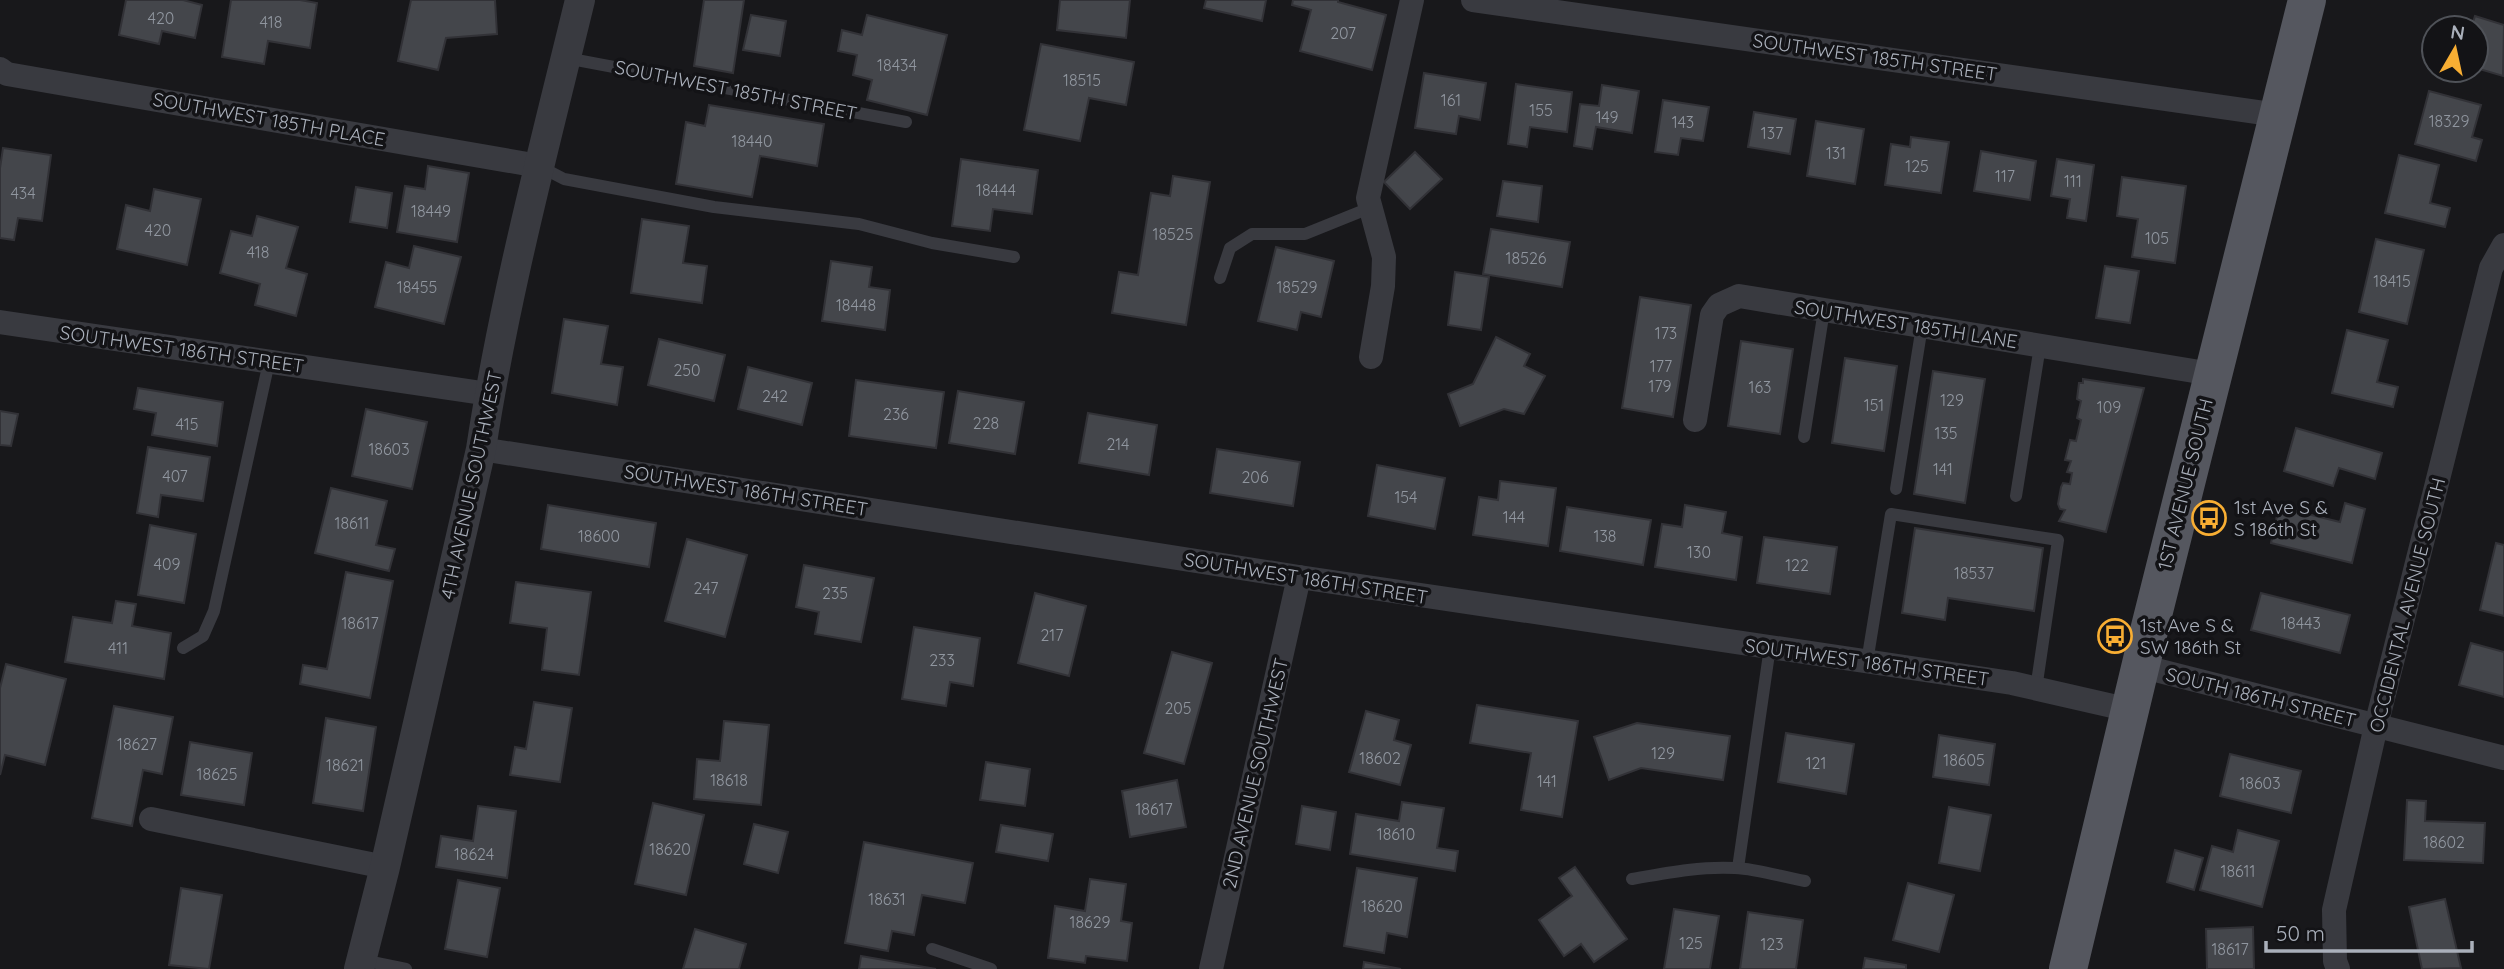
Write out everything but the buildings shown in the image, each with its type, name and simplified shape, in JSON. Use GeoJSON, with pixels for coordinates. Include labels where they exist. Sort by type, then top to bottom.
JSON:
{"type":"FeatureCollection","features":[{"type":"Feature","properties":{"kind":"main road","name":"1ST AVENUE SOUTH"},"geometry":{"type":"LineString","coordinates":[[2068,969],[2140,666],[2307,0]]}},
{"type":"Feature","properties":{"kind":"street","name":"4TH AVENUE SOUTHWEST"},"geometry":{"type":"LineString","coordinates":[[360,965],[481,449],[489,394],[539,166],[580,0]]}},
{"type":"Feature","properties":{"kind":"street"},"geometry":{"type":"LineString","coordinates":[[1371,357],[1383,286],[1384,257],[1368,198],[1412,0]]}},
{"type":"Feature","properties":{"kind":"street","name":"SOUTHWEST 185TH STREET"},"geometry":{"type":"LineString","coordinates":[[1473,0],[2278,114]]}},
{"type":"Feature","properties":{"kind":"street","name":"SOUTHWEST 185TH PLACE"},"geometry":{"type":"LineString","coordinates":[[0,69],[7,74],[539,166]]}},
{"type":"Feature","properties":{"kind":"street","name":"OCCIDENTAL AVENUE SOUTH"},"geometry":{"type":"LineString","coordinates":[[2338,969],[2335,961],[2334,910],[2376,726],[2491,268],[2504,245]]}},
{"type":"Feature","properties":{"kind":"street","name":"SOUTHWEST 185TH LANE"},"geometry":{"type":"LineString","coordinates":[[1695,420],[1712,315],[1719,305],[1739,296],[2213,374]]}},
{"type":"Feature","properties":{"kind":"street","name":"SOUTHWEST 186TH STREET"},"geometry":{"type":"LineString","coordinates":[[0,322],[489,394]]}},
{"type":"Feature","properties":{"kind":"street","name":"SOUTHWEST 186TH STREET"},"geometry":{"type":"LineString","coordinates":[[481,449],[1299,577],[2012,683],[2130,710]]}},
{"type":"Feature","properties":{"kind":"street","name":"2ND AVENUE SOUTHWEST"},"geometry":{"type":"LineString","coordinates":[[1211,969],[1299,577]]}},
{"type":"Feature","properties":{"kind":"street","name":"SOUTH 186TH STREET"},"geometry":{"type":"LineString","coordinates":[[2140,666],[2504,758]]}},
{"type":"Feature","properties":{"kind":"street"},"geometry":{"type":"LineString","coordinates":[[151,819],[385,867]]}},
{"type":"Feature","properties":{"kind":"lane","name":"SOUTHWEST 185TH STREET"},"geometry":{"type":"LineString","coordinates":[[566,58],[906,122]]}},
{"type":"Feature","properties":{"kind":"lane"},"geometry":{"type":"LineString","coordinates":[[539,166],[565,179],[714,207],[859,224],[932,243],[1013,257]]}},
{"type":"Feature","properties":{"kind":"lane"},"geometry":{"type":"LineString","coordinates":[[1220,278],[1230,248],[1252,234],[1305,234],[1371,207]]}},
{"type":"Feature","properties":{"kind":"lane"},"geometry":{"type":"LineString","coordinates":[[1804,437],[1824,310]]}},
{"type":"Feature","properties":{"kind":"lane"},"geometry":{"type":"LineString","coordinates":[[1896,489],[1922,326]]}},
{"type":"Feature","properties":{"kind":"lane"},"geometry":{"type":"LineString","coordinates":[[2016,496],[2040,346]]}},
{"type":"Feature","properties":{"kind":"lane"},"geometry":{"type":"LineString","coordinates":[[183,648],[203,636],[214,611],[269,362]]}},
{"type":"Feature","properties":{"kind":"lane"},"geometry":{"type":"LineString","coordinates":[[1867,662],[1891,514],[2058,540],[2036,689]]}},
{"type":"Feature","properties":{"kind":"lane"},"geometry":{"type":"LineString","coordinates":[[1738,868],[1770,647]]}},
{"type":"Feature","properties":{"kind":"lane"},"geometry":{"type":"LineString","coordinates":[[1632,879],[1690,870],[1738,868],[1805,881]]}},
{"type":"Feature","properties":{"kind":"lane"},"geometry":{"type":"LineString","coordinates":[[932,949],[991,969]]}},
{"type":"Feature","properties":{"kind":"lane"},"geometry":{"type":"LineString","coordinates":[[360,965],[406,969]]}},
{"type":"Feature","properties":{"kind":"place","name":"1st Ave S & S 186th St"},"geometry":{"type":"Point","coordinates":[2209,518]}},
{"type":"Feature","properties":{"kind":"place","name":"1st Ave S & SW 186th St"},"geometry":{"type":"Point","coordinates":[2115,636]}}]}
